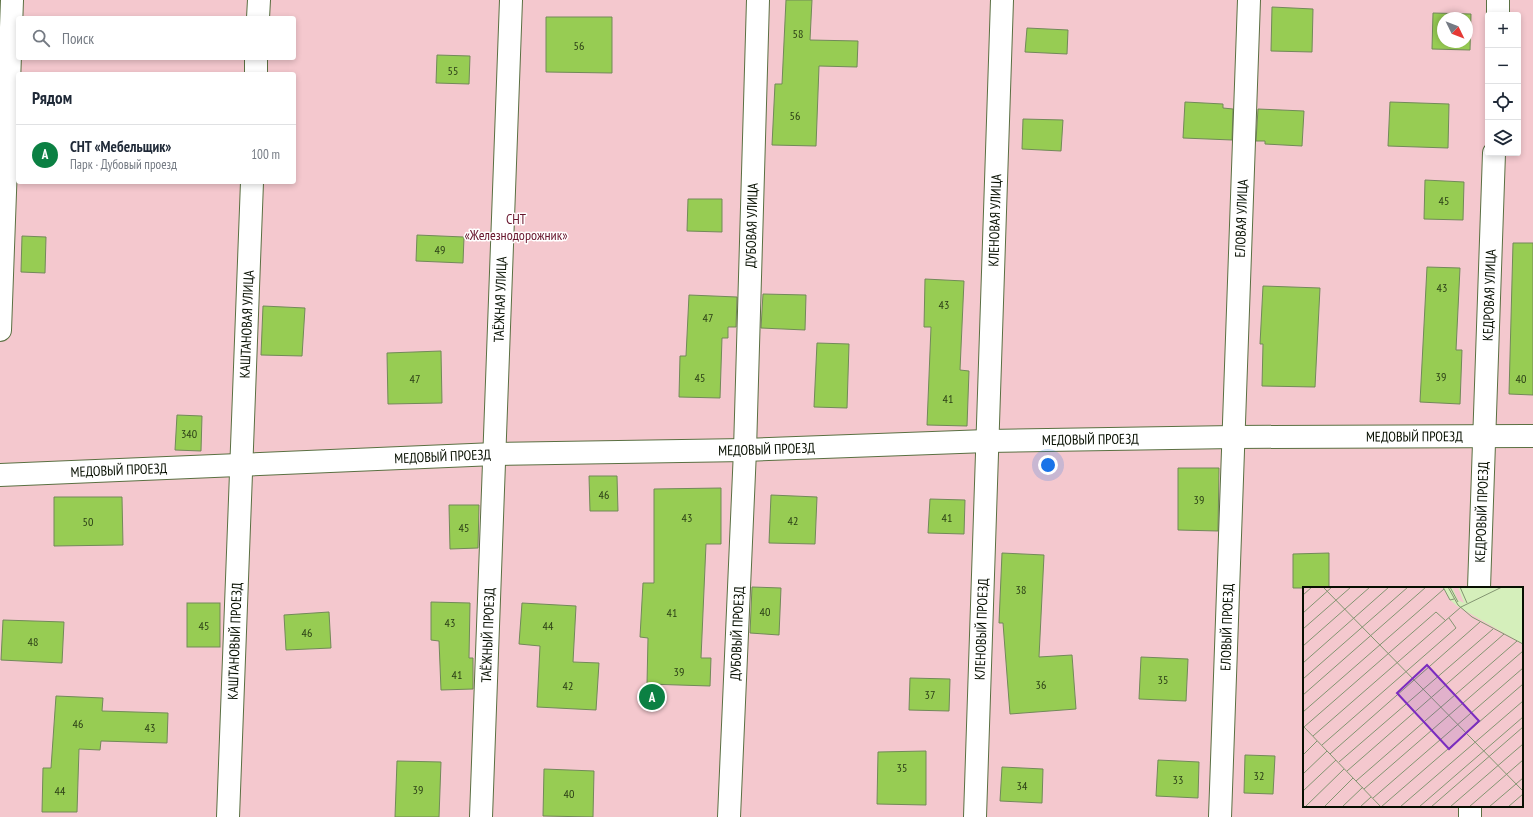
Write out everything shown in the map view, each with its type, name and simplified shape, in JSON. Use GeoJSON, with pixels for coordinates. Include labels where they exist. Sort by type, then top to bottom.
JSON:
{"type":"FeatureCollection","features":[{"type":"Feature","properties":{"kind":"street"},"geometry":{"type":"LineString","coordinates":[[0,330],[12,0]]}},
{"type":"Feature","properties":{"kind":"street"},"geometry":{"type":"LineString","coordinates":[[258,16],[259,0]]}},
{"type":"Feature","properties":{"kind":"street","name":"ТАЁЖНАЯ УЛИЦА"},"geometry":{"type":"LineString","coordinates":[[496,454],[511,0]]}},
{"type":"Feature","properties":{"kind":"street","name":"ДУБОВАЯ УЛИЦА"},"geometry":{"type":"LineString","coordinates":[[745,450],[758,0]]}},
{"type":"Feature","properties":{"kind":"street","name":"КЛЕНОВАЯ УЛИЦА"},"geometry":{"type":"LineString","coordinates":[[987,441],[1002,0]]}},
{"type":"Feature","properties":{"kind":"street","name":"ЕЛОВАЯ УЛИЦА"},"geometry":{"type":"LineString","coordinates":[[1234,436],[1249,0]]}},
{"type":"Feature","properties":{"kind":"street"},"geometry":{"type":"LineString","coordinates":[[1498,0],[1498,12]]}},
{"type":"Feature","properties":{"kind":"street"},"geometry":{"type":"LineString","coordinates":[[256,60],[256,72]]}},
{"type":"Feature","properties":{"kind":"street","name":"КЕДРОВАЯ УЛИЦА"},"geometry":{"type":"LineString","coordinates":[[1485,437],[1494,156]]}},
{"type":"Feature","properties":{"kind":"street","name":"КАШТАНОВАЯ УЛИЦА"},"geometry":{"type":"LineString","coordinates":[[241,466],[252,184]]}},
{"type":"Feature","properties":{"kind":"street","name":"МЕДОВЫЙ ПРОЕЗД"},"geometry":{"type":"LineString","coordinates":[[0,475],[241,466],[496,454],[745,450],[987,441],[1234,436],[1533,436]]}},
{"type":"Feature","properties":{"kind":"street","name":"ЕЛОВЫЙ ПРОЕЗД"},"geometry":{"type":"LineString","coordinates":[[1220,817],[1234,436]]}},
{"type":"Feature","properties":{"kind":"street","name":"КЕДРОВЫЙ ПРОЕЗД"},"geometry":{"type":"LineString","coordinates":[[1479,587],[1485,437]]}},
{"type":"Feature","properties":{"kind":"street","name":"КЛЕНОВЫЙ ПРОЕЗД"},"geometry":{"type":"LineString","coordinates":[[975,817],[987,441]]}},
{"type":"Feature","properties":{"kind":"street","name":"ДУБОВЫЙ ПРОЕЗД"},"geometry":{"type":"LineString","coordinates":[[729,817],[745,450]]}},
{"type":"Feature","properties":{"kind":"street","name":"ТАЁЖНЫЙ ПРОЕЗД"},"geometry":{"type":"LineString","coordinates":[[481,817],[496,454]]}},
{"type":"Feature","properties":{"kind":"street","name":"КАШТАНОВЫЙ ПРОЕЗД"},"geometry":{"type":"LineString","coordinates":[[228,817],[241,466]]}},
{"type":"Feature","properties":{"kind":"green space","name":"СНТ «Железнодорожник»"},"geometry":{"type":"Polygon","coordinates":[[[0,0],[1533,0],[1533,817],[0,817],[0,0]]]}},
{"type":"Feature","properties":{"kind":"building"},"geometry":{"type":"Polygon","coordinates":[[[786,0],[812,0],[810,40],[858,41],[857,67],[819,66],[816,146],[772,145],[775,84],[782,84],[786,0]]]}},
{"type":"Feature","properties":{"kind":"building"},"geometry":{"type":"Polygon","coordinates":[[[1272,7],[1313,9],[1312,52],[1271,51],[1272,7]]]}},
{"type":"Feature","properties":{"kind":"building"},"geometry":{"type":"Polygon","coordinates":[[[1433,13],[1437,13],[1437,48],[1470,48],[1470,50],[1432,49],[1433,13]]]}},
{"type":"Feature","properties":{"kind":"building"},"geometry":{"type":"Polygon","coordinates":[[[546,17],[612,17],[612,73],[546,72],[546,17]]]}},
{"type":"Feature","properties":{"kind":"building"},"geometry":{"type":"Polygon","coordinates":[[[1027,28],[1068,30],[1067,54],[1025,52],[1027,28]]]}},
{"type":"Feature","properties":{"kind":"building"},"geometry":{"type":"Polygon","coordinates":[[[437,55],[470,56],[469,84],[436,83],[437,55]]]}},
{"type":"Feature","properties":{"kind":"building"},"geometry":{"type":"Polygon","coordinates":[[[1185,102],[1223,104],[1223,108],[1233,109],[1232,140],[1183,138],[1185,102]]]}},
{"type":"Feature","properties":{"kind":"building"},"geometry":{"type":"Polygon","coordinates":[[[1390,102],[1449,104],[1448,148],[1388,146],[1390,102]]]}},
{"type":"Feature","properties":{"kind":"building"},"geometry":{"type":"Polygon","coordinates":[[[1258,109],[1304,111],[1302,146],[1265,144],[1265,141],[1256,141],[1258,109]]]}},
{"type":"Feature","properties":{"kind":"building"},"geometry":{"type":"Polygon","coordinates":[[[1023,119],[1063,120],[1061,151],[1022,149],[1023,119]]]}},
{"type":"Feature","properties":{"kind":"building"},"geometry":{"type":"Polygon","coordinates":[[[1425,180],[1464,182],[1463,220],[1424,219],[1425,180]]]}},
{"type":"Feature","properties":{"kind":"building"},"geometry":{"type":"Polygon","coordinates":[[[688,199],[722,199],[722,232],[687,231],[688,199]]]}},
{"type":"Feature","properties":{"kind":"building"},"geometry":{"type":"Polygon","coordinates":[[[417,235],[464,237],[463,263],[416,261],[417,235]]]}},
{"type":"Feature","properties":{"kind":"building"},"geometry":{"type":"Polygon","coordinates":[[[22,236],[46,237],[45,273],[21,272],[22,236]]]}},
{"type":"Feature","properties":{"kind":"building"},"geometry":{"type":"Polygon","coordinates":[[[1513,243],[1533,243],[1533,395],[1509,394],[1513,243]]]}},
{"type":"Feature","properties":{"kind":"building"},"geometry":{"type":"Polygon","coordinates":[[[1427,267],[1460,268],[1456,350],[1462,350],[1460,404],[1420,402],[1427,267]]]}},
{"type":"Feature","properties":{"kind":"building"},"geometry":{"type":"Polygon","coordinates":[[[925,279],[964,281],[960,370],[969,371],[967,426],[927,425],[931,327],[924,327],[925,279]]]}},
{"type":"Feature","properties":{"kind":"building"},"geometry":{"type":"Polygon","coordinates":[[[1263,286],[1320,288],[1315,387],[1262,386],[1263,344],[1260,344],[1263,286]]]}},
{"type":"Feature","properties":{"kind":"building"},"geometry":{"type":"Polygon","coordinates":[[[763,294],[806,295],[805,330],[761,328],[763,294]]]}},
{"type":"Feature","properties":{"kind":"building"},"geometry":{"type":"Polygon","coordinates":[[[689,295],[737,297],[736,327],[728,327],[728,338],[722,338],[720,398],[679,397],[680,356],[686,356],[689,295]]]}},
{"type":"Feature","properties":{"kind":"building"},"geometry":{"type":"Polygon","coordinates":[[[263,306],[305,308],[302,356],[261,355],[263,306]]]}},
{"type":"Feature","properties":{"kind":"building"},"geometry":{"type":"Polygon","coordinates":[[[817,343],[849,344],[847,408],[814,407],[817,343]]]}},
{"type":"Feature","properties":{"kind":"building"},"geometry":{"type":"Polygon","coordinates":[[[441,351],[442,403],[388,404],[387,353],[441,351]]]}},
{"type":"Feature","properties":{"kind":"building"},"geometry":{"type":"Polygon","coordinates":[[[177,415],[202,416],[201,451],[175,450],[177,415]]]}},
{"type":"Feature","properties":{"kind":"building"},"geometry":{"type":"Polygon","coordinates":[[[1178,468],[1219,468],[1218,531],[1178,530],[1178,468]]]}},
{"type":"Feature","properties":{"kind":"building"},"geometry":{"type":"Polygon","coordinates":[[[589,476],[617,476],[618,511],[590,511],[589,476]]]}},
{"type":"Feature","properties":{"kind":"building"},"geometry":{"type":"Polygon","coordinates":[[[721,488],[721,544],[706,544],[701,658],[711,658],[710,686],[647,684],[648,638],[640,637],[643,583],[654,583],[654,489],[721,488]]]}},
{"type":"Feature","properties":{"kind":"building"},"geometry":{"type":"Polygon","coordinates":[[[771,495],[817,497],[815,544],[769,543],[771,495]]]}},
{"type":"Feature","properties":{"kind":"building"},"geometry":{"type":"Polygon","coordinates":[[[54,497],[122,497],[123,545],[54,546],[54,497]]]}},
{"type":"Feature","properties":{"kind":"building"},"geometry":{"type":"Polygon","coordinates":[[[930,499],[965,500],[964,534],[928,533],[930,499]]]}},
{"type":"Feature","properties":{"kind":"building"},"geometry":{"type":"Polygon","coordinates":[[[449,505],[479,505],[478,548],[450,549],[449,505]]]}},
{"type":"Feature","properties":{"kind":"building"},"geometry":{"type":"Polygon","coordinates":[[[1002,553],[1044,555],[1039,657],[1072,655],[1076,709],[1010,714],[1003,623],[999,623],[1002,553]]]}},
{"type":"Feature","properties":{"kind":"building"},"geometry":{"type":"Polygon","coordinates":[[[1329,553],[1329,587],[1293,588],[1293,554],[1329,553]]]}},
{"type":"Feature","properties":{"kind":"building"},"geometry":{"type":"Polygon","coordinates":[[[752,587],[781,588],[779,635],[750,633],[752,587]]]}},
{"type":"Feature","properties":{"kind":"building"},"geometry":{"type":"Polygon","coordinates":[[[431,602],[470,603],[469,658],[473,658],[473,689],[441,690],[439,641],[431,640],[431,602]]]}},
{"type":"Feature","properties":{"kind":"building"},"geometry":{"type":"Polygon","coordinates":[[[187,603],[220,603],[220,647],[187,647],[187,603]]]}},
{"type":"Feature","properties":{"kind":"building"},"geometry":{"type":"Polygon","coordinates":[[[522,603],[576,606],[573,662],[599,663],[596,710],[537,707],[540,646],[519,644],[522,603]]]}},
{"type":"Feature","properties":{"kind":"building"},"geometry":{"type":"Polygon","coordinates":[[[329,612],[331,648],[286,650],[284,615],[329,612]]]}},
{"type":"Feature","properties":{"kind":"building"},"geometry":{"type":"Polygon","coordinates":[[[3,620],[64,622],[62,663],[1,660],[3,620]]]}},
{"type":"Feature","properties":{"kind":"building"},"geometry":{"type":"Polygon","coordinates":[[[1141,657],[1188,659],[1186,701],[1139,699],[1141,657]]]}},
{"type":"Feature","properties":{"kind":"building"},"geometry":{"type":"Polygon","coordinates":[[[910,678],[950,679],[949,711],[909,710],[910,678]]]}},
{"type":"Feature","properties":{"kind":"building"},"geometry":{"type":"Polygon","coordinates":[[[56,696],[103,698],[102,711],[168,713],[167,743],[101,741],[100,750],[79,749],[77,812],[42,812],[43,768],[51,768],[56,696]]]}},
{"type":"Feature","properties":{"kind":"building"},"geometry":{"type":"Polygon","coordinates":[[[926,751],[926,805],[877,804],[878,752],[926,751]]]}},
{"type":"Feature","properties":{"kind":"building"},"geometry":{"type":"Polygon","coordinates":[[[1245,755],[1275,756],[1273,794],[1244,793],[1245,755]]]}},
{"type":"Feature","properties":{"kind":"building"},"geometry":{"type":"Polygon","coordinates":[[[1158,760],[1199,762],[1198,798],[1156,796],[1158,760]]]}},
{"type":"Feature","properties":{"kind":"building"},"geometry":{"type":"Polygon","coordinates":[[[397,761],[441,762],[439,817],[395,817],[397,761]]]}},
{"type":"Feature","properties":{"kind":"building"},"geometry":{"type":"Polygon","coordinates":[[[1002,767],[1043,769],[1042,803],[1000,801],[1002,767]]]}},
{"type":"Feature","properties":{"kind":"building"},"geometry":{"type":"Polygon","coordinates":[[[544,769],[594,771],[593,817],[543,816],[544,769]]]}},
{"type":"Feature","properties":{"kind":"place","name":"СНТ «Мебельщик»"},"geometry":{"type":"Point","coordinates":[652,697]}}]}
